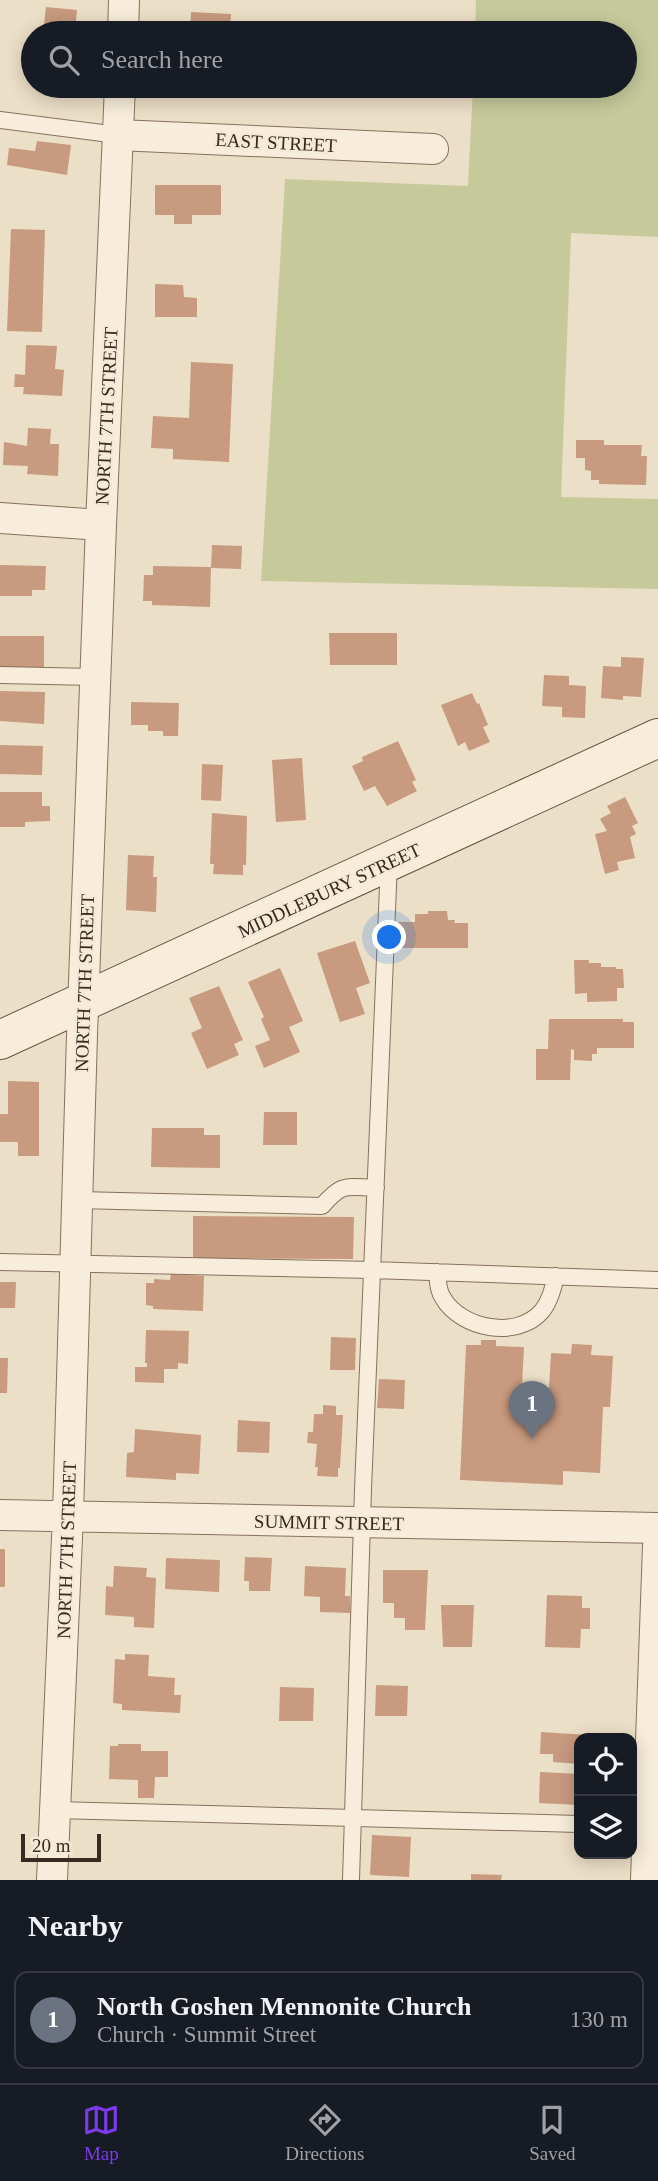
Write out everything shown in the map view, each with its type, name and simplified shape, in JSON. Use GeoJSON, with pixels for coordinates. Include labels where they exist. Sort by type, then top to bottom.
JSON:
{"type":"FeatureCollection","features":[{"type":"Feature","properties":{"kind":"main road","name":"MIDDLEBURY STREET"},"geometry":{"type":"LineString","coordinates":[[0,1041],[658,738]]}},
{"type":"Feature","properties":{"kind":"street"},"geometry":{"type":"LineString","coordinates":[[123,21],[124,0]]}},
{"type":"Feature","properties":{"kind":"street","name":"NORTH 7TH STREET"},"geometry":{"type":"LineString","coordinates":[[52,1880],[68,1515],[95,677],[120,98]]}},
{"type":"Feature","properties":{"kind":"street","name":"EAST STREET"},"geometry":{"type":"LineString","coordinates":[[118,135],[433,149]]}},
{"type":"Feature","properties":{"kind":"street"},"geometry":{"type":"LineString","coordinates":[[0,518],[101,525]]}},
{"type":"Feature","properties":{"kind":"street","name":"SUMMIT STREET"},"geometry":{"type":"LineString","coordinates":[[0,1515],[658,1528]]}},
{"type":"Feature","properties":{"kind":"street"},"geometry":{"type":"LineString","coordinates":[[646,1880],[640,1826],[657,1603],[658,1546]]}},
{"type":"Feature","properties":{"kind":"lane"},"geometry":{"type":"LineString","coordinates":[[0,120],[118,135]]}},
{"type":"Feature","properties":{"kind":"lane"},"geometry":{"type":"LineString","coordinates":[[0,675],[95,677]]}},
{"type":"Feature","properties":{"kind":"lane"},"geometry":{"type":"LineString","coordinates":[[351,1880],[362,1523],[389,862]]}},
{"type":"Feature","properties":{"kind":"lane"},"geometry":{"type":"LineString","coordinates":[[78,1200],[322,1206],[344,1186],[376,1188]]}},
{"type":"Feature","properties":{"kind":"lane"},"geometry":{"type":"LineString","coordinates":[[0,1262],[372,1270],[658,1280]]}},
{"type":"Feature","properties":{"kind":"lane"},"geometry":{"type":"LineString","coordinates":[[437,1272],[440,1295],[459,1317],[472,1323],[510,1328],[529,1322],[542,1311],[551,1297],[556,1276]]}},
{"type":"Feature","properties":{"kind":"lane"},"geometry":{"type":"LineString","coordinates":[[55,1810],[574,1824]]}},
{"type":"Feature","properties":{"kind":"green space"},"geometry":{"type":"Polygon","coordinates":[[[476,0],[658,0],[658,237],[571,233],[561,497],[658,499],[658,589],[261,581],[285,179],[468,186],[472,98],[637,98],[637,21],[475,21],[476,0]]]}},
{"type":"Feature","properties":{"kind":"building"},"geometry":{"type":"Polygon","coordinates":[[[46,7],[77,10],[76,21],[44,21],[46,7]]]}},
{"type":"Feature","properties":{"kind":"building"},"geometry":{"type":"Polygon","coordinates":[[[191,12],[231,14],[231,21],[191,21],[191,12]]]}},
{"type":"Feature","properties":{"kind":"building"},"geometry":{"type":"Polygon","coordinates":[[[37,141],[71,145],[67,175],[7,165],[9,148],[35,151],[37,141]]]}},
{"type":"Feature","properties":{"kind":"building"},"geometry":{"type":"Polygon","coordinates":[[[155,185],[221,185],[221,215],[192,215],[192,224],[174,224],[174,215],[155,215],[155,185]]]}},
{"type":"Feature","properties":{"kind":"building"},"geometry":{"type":"Polygon","coordinates":[[[11,229],[45,230],[42,332],[7,331],[11,229]]]}},
{"type":"Feature","properties":{"kind":"building"},"geometry":{"type":"Polygon","coordinates":[[[155,284],[183,285],[184,297],[197,298],[197,317],[155,317],[155,284]]]}},
{"type":"Feature","properties":{"kind":"building"},"geometry":{"type":"Polygon","coordinates":[[[26,345],[57,346],[55,369],[64,370],[62,396],[23,394],[24,387],[14,387],[15,374],[25,375],[26,345]]]}},
{"type":"Feature","properties":{"kind":"building"},"geometry":{"type":"Polygon","coordinates":[[[191,362],[233,364],[229,462],[173,459],[173,449],[151,448],[153,416],[189,418],[191,362]]]}},
{"type":"Feature","properties":{"kind":"building"},"geometry":{"type":"Polygon","coordinates":[[[28,428],[51,429],[50,444],[59,444],[58,476],[27,474],[28,466],[3,465],[4,442],[27,446],[28,428]]]}},
{"type":"Feature","properties":{"kind":"building"},"geometry":{"type":"Polygon","coordinates":[[[576,440],[604,440],[604,445],[642,445],[641,456],[647,456],[646,485],[599,484],[599,480],[591,480],[591,471],[585,470],[585,458],[576,458],[576,440]]]}},
{"type":"Feature","properties":{"kind":"building"},"geometry":{"type":"Polygon","coordinates":[[[212,545],[242,546],[241,569],[211,568],[212,545]]]}},
{"type":"Feature","properties":{"kind":"building"},"geometry":{"type":"Polygon","coordinates":[[[0,565],[46,566],[45,590],[32,590],[32,596],[0,596],[0,565]]]}},
{"type":"Feature","properties":{"kind":"building"},"geometry":{"type":"Polygon","coordinates":[[[153,566],[211,567],[210,607],[152,605],[152,601],[143,601],[144,575],[153,575],[153,566]]]}},
{"type":"Feature","properties":{"kind":"building"},"geometry":{"type":"Polygon","coordinates":[[[329,633],[397,633],[397,665],[330,665],[329,633]]]}},
{"type":"Feature","properties":{"kind":"building"},"geometry":{"type":"Polygon","coordinates":[[[0,636],[44,636],[44,667],[0,667],[0,636]]]}},
{"type":"Feature","properties":{"kind":"building"},"geometry":{"type":"Polygon","coordinates":[[[621,657],[644,658],[641,697],[623,696],[623,700],[601,698],[603,666],[621,667],[621,657]]]}},
{"type":"Feature","properties":{"kind":"building"},"geometry":{"type":"Polygon","coordinates":[[[544,675],[569,676],[569,685],[586,686],[585,718],[562,717],[562,707],[542,706],[544,675]]]}},
{"type":"Feature","properties":{"kind":"building"},"geometry":{"type":"Polygon","coordinates":[[[0,691],[45,692],[44,724],[0,721],[0,691]]]}},
{"type":"Feature","properties":{"kind":"building"},"geometry":{"type":"Polygon","coordinates":[[[472,693],[488,725],[483,727],[490,742],[469,751],[465,742],[458,746],[441,705],[472,693]]]}},
{"type":"Feature","properties":{"kind":"building"},"geometry":{"type":"Polygon","coordinates":[[[131,702],[179,703],[178,736],[163,736],[163,731],[148,731],[148,725],[131,725],[131,702]]]}},
{"type":"Feature","properties":{"kind":"building"},"geometry":{"type":"Polygon","coordinates":[[[398,741],[416,780],[412,782],[417,791],[387,806],[375,786],[364,791],[352,766],[363,761],[362,757],[398,741]]]}},
{"type":"Feature","properties":{"kind":"building"},"geometry":{"type":"Polygon","coordinates":[[[0,745],[43,746],[42,775],[0,774],[0,745]]]}},
{"type":"Feature","properties":{"kind":"building"},"geometry":{"type":"Polygon","coordinates":[[[302,758],[306,820],[276,822],[272,760],[302,758]]]}},
{"type":"Feature","properties":{"kind":"building"},"geometry":{"type":"Polygon","coordinates":[[[202,764],[223,765],[221,801],[201,800],[202,764]]]}},
{"type":"Feature","properties":{"kind":"building"},"geometry":{"type":"Polygon","coordinates":[[[0,792],[42,792],[42,806],[50,806],[50,821],[25,822],[25,827],[0,827],[0,792]]]}},
{"type":"Feature","properties":{"kind":"building"},"geometry":{"type":"Polygon","coordinates":[[[625,797],[638,823],[632,826],[636,834],[630,837],[635,858],[617,862],[619,870],[605,874],[595,834],[607,831],[600,819],[611,813],[607,806],[625,797]]]}},
{"type":"Feature","properties":{"kind":"building"},"geometry":{"type":"Polygon","coordinates":[[[212,813],[247,816],[246,865],[243,865],[243,875],[213,874],[214,864],[210,864],[212,813]]]}},
{"type":"Feature","properties":{"kind":"building"},"geometry":{"type":"Polygon","coordinates":[[[128,855],[154,856],[153,877],[157,877],[156,912],[126,910],[128,855]]]}},
{"type":"Feature","properties":{"kind":"building"},"geometry":{"type":"Polygon","coordinates":[[[428,911],[447,911],[448,920],[468,923],[468,948],[397,948],[398,922],[415,922],[415,914],[428,914],[428,911]]]}},
{"type":"Feature","properties":{"kind":"building"},"geometry":{"type":"Polygon","coordinates":[[[355,941],[370,983],[356,988],[365,1014],[340,1022],[317,953],[355,941]]]}},
{"type":"Feature","properties":{"kind":"building"},"geometry":{"type":"Polygon","coordinates":[[[574,960],[589,960],[589,963],[601,963],[601,967],[623,969],[624,988],[617,988],[617,1001],[587,1002],[587,993],[575,994],[574,960]]]}},
{"type":"Feature","properties":{"kind":"building"},"geometry":{"type":"Polygon","coordinates":[[[280,968],[303,1021],[289,1027],[300,1052],[264,1068],[255,1046],[270,1040],[261,1019],[264,1017],[248,982],[280,968]]]}},
{"type":"Feature","properties":{"kind":"building"},"geometry":{"type":"Polygon","coordinates":[[[219,986],[243,1040],[234,1044],[239,1055],[207,1069],[191,1033],[202,1028],[189,998],[219,986]]]}},
{"type":"Feature","properties":{"kind":"building"},"geometry":{"type":"Polygon","coordinates":[[[549,1019],[623,1019],[623,1022],[634,1022],[634,1048],[597,1048],[597,1054],[592,1054],[592,1061],[574,1060],[574,1050],[571,1049],[570,1080],[536,1080],[536,1049],[548,1049],[549,1019]]]}},
{"type":"Feature","properties":{"kind":"building"},"geometry":{"type":"Polygon","coordinates":[[[8,1081],[39,1082],[39,1156],[18,1156],[18,1142],[0,1142],[0,1114],[8,1114],[8,1081]]]}},
{"type":"Feature","properties":{"kind":"building"},"geometry":{"type":"Polygon","coordinates":[[[264,1112],[297,1112],[297,1145],[263,1145],[264,1112]]]}},
{"type":"Feature","properties":{"kind":"building"},"geometry":{"type":"Polygon","coordinates":[[[152,1128],[204,1128],[204,1135],[220,1135],[220,1168],[151,1167],[152,1128]]]}},
{"type":"Feature","properties":{"kind":"building"},"geometry":{"type":"Polygon","coordinates":[[[193,1216],[354,1217],[353,1259],[193,1258],[193,1216]]]}},
{"type":"Feature","properties":{"kind":"building"},"geometry":{"type":"Polygon","coordinates":[[[171,1274],[204,1276],[203,1311],[153,1309],[153,1306],[146,1305],[146,1283],[154,1283],[154,1279],[170,1280],[171,1274]]]}},
{"type":"Feature","properties":{"kind":"building"},"geometry":{"type":"Polygon","coordinates":[[[0,1282],[16,1282],[15,1308],[0,1308],[0,1282]]]}},
{"type":"Feature","properties":{"kind":"building"},"geometry":{"type":"Polygon","coordinates":[[[146,1330],[189,1331],[188,1364],[178,1363],[178,1369],[164,1369],[164,1383],[135,1382],[135,1367],[147,1367],[146,1330]]]}},
{"type":"Feature","properties":{"kind":"building"},"geometry":{"type":"Polygon","coordinates":[[[331,1337],[356,1338],[355,1370],[330,1370],[331,1337]]]}},
{"type":"Feature","properties":{"kind":"building"},"geometry":{"type":"Polygon","coordinates":[[[481,1340],[496,1340],[496,1346],[524,1347],[522,1386],[549,1388],[551,1353],[571,1354],[572,1344],[592,1345],[591,1355],[613,1356],[610,1407],[603,1407],[600,1473],[563,1471],[563,1485],[460,1480],[466,1345],[481,1345],[481,1340]]]}},
{"type":"Feature","properties":{"kind":"building"},"geometry":{"type":"Polygon","coordinates":[[[0,1358],[8,1358],[7,1393],[0,1393],[0,1358]]]}},
{"type":"Feature","properties":{"kind":"building"},"geometry":{"type":"Polygon","coordinates":[[[379,1379],[405,1380],[404,1409],[377,1408],[379,1379]]]}},
{"type":"Feature","properties":{"kind":"building"},"geometry":{"type":"Polygon","coordinates":[[[323,1405],[336,1406],[336,1415],[343,1415],[338,1477],[317,1476],[317,1444],[307,1443],[308,1432],[313,1432],[314,1414],[323,1414],[323,1405]]]}},
{"type":"Feature","properties":{"kind":"building"},"geometry":{"type":"Polygon","coordinates":[[[238,1420],[270,1422],[269,1453],[237,1452],[238,1420]]]}},
{"type":"Feature","properties":{"kind":"building"},"geometry":{"type":"Polygon","coordinates":[[[135,1429],[201,1435],[199,1474],[176,1473],[176,1480],[126,1477],[127,1453],[134,1452],[135,1429]]]}},
{"type":"Feature","properties":{"kind":"building"},"geometry":{"type":"Polygon","coordinates":[[[0,1549],[5,1549],[5,1587],[0,1587],[0,1549]]]}},
{"type":"Feature","properties":{"kind":"building"},"geometry":{"type":"Polygon","coordinates":[[[245,1557],[272,1558],[270,1591],[249,1591],[249,1581],[244,1581],[245,1557]]]}},
{"type":"Feature","properties":{"kind":"building"},"geometry":{"type":"Polygon","coordinates":[[[166,1558],[220,1560],[219,1592],[165,1589],[166,1558]]]}},
{"type":"Feature","properties":{"kind":"building"},"geometry":{"type":"Polygon","coordinates":[[[114,1566],[147,1568],[146,1577],[156,1578],[154,1628],[134,1627],[134,1617],[105,1615],[106,1586],[113,1587],[114,1566]]]}},
{"type":"Feature","properties":{"kind":"building"},"geometry":{"type":"Polygon","coordinates":[[[305,1566],[346,1568],[345,1596],[350,1596],[350,1613],[320,1612],[320,1597],[304,1596],[305,1566]]]}},
{"type":"Feature","properties":{"kind":"building"},"geometry":{"type":"Polygon","coordinates":[[[383,1570],[428,1570],[425,1630],[405,1630],[405,1618],[394,1618],[394,1603],[383,1603],[383,1570]]]}},
{"type":"Feature","properties":{"kind":"building"},"geometry":{"type":"Polygon","coordinates":[[[547,1595],[582,1596],[582,1608],[590,1608],[590,1629],[581,1629],[580,1648],[545,1647],[547,1595]]]}},
{"type":"Feature","properties":{"kind":"building"},"geometry":{"type":"Polygon","coordinates":[[[441,1605],[474,1605],[472,1647],[443,1647],[441,1605]]]}},
{"type":"Feature","properties":{"kind":"building"},"geometry":{"type":"Polygon","coordinates":[[[125,1654],[149,1655],[148,1676],[175,1678],[174,1695],[181,1695],[180,1713],[122,1710],[122,1704],[113,1703],[115,1659],[125,1660],[125,1654]]]}},
{"type":"Feature","properties":{"kind":"building"},"geometry":{"type":"Polygon","coordinates":[[[376,1685],[408,1686],[407,1716],[375,1716],[376,1685]]]}},
{"type":"Feature","properties":{"kind":"building"},"geometry":{"type":"Polygon","coordinates":[[[280,1687],[314,1688],[313,1721],[279,1721],[280,1687]]]}},
{"type":"Feature","properties":{"kind":"building"},"geometry":{"type":"Polygon","coordinates":[[[541,1732],[574,1734],[574,1764],[553,1762],[553,1754],[540,1754],[541,1732]]]}},
{"type":"Feature","properties":{"kind":"building"},"geometry":{"type":"Polygon","coordinates":[[[141,1744],[141,1751],[168,1751],[168,1777],[155,1777],[154,1798],[138,1798],[138,1780],[109,1779],[110,1746],[141,1744]]]}},
{"type":"Feature","properties":{"kind":"building"},"geometry":{"type":"Polygon","coordinates":[[[540,1772],[574,1774],[574,1805],[539,1803],[540,1772]]]}},
{"type":"Feature","properties":{"kind":"building"},"geometry":{"type":"Polygon","coordinates":[[[372,1835],[411,1837],[409,1877],[370,1875],[372,1835]]]}},
{"type":"Feature","properties":{"kind":"building"},"geometry":{"type":"Polygon","coordinates":[[[471,1874],[502,1875],[501,1880],[471,1880],[471,1874]]]}},
{"type":"Feature","properties":{"kind":"place","name":"North Goshen Mennonite Church"},"geometry":{"type":"Point","coordinates":[532,1439]}}]}
